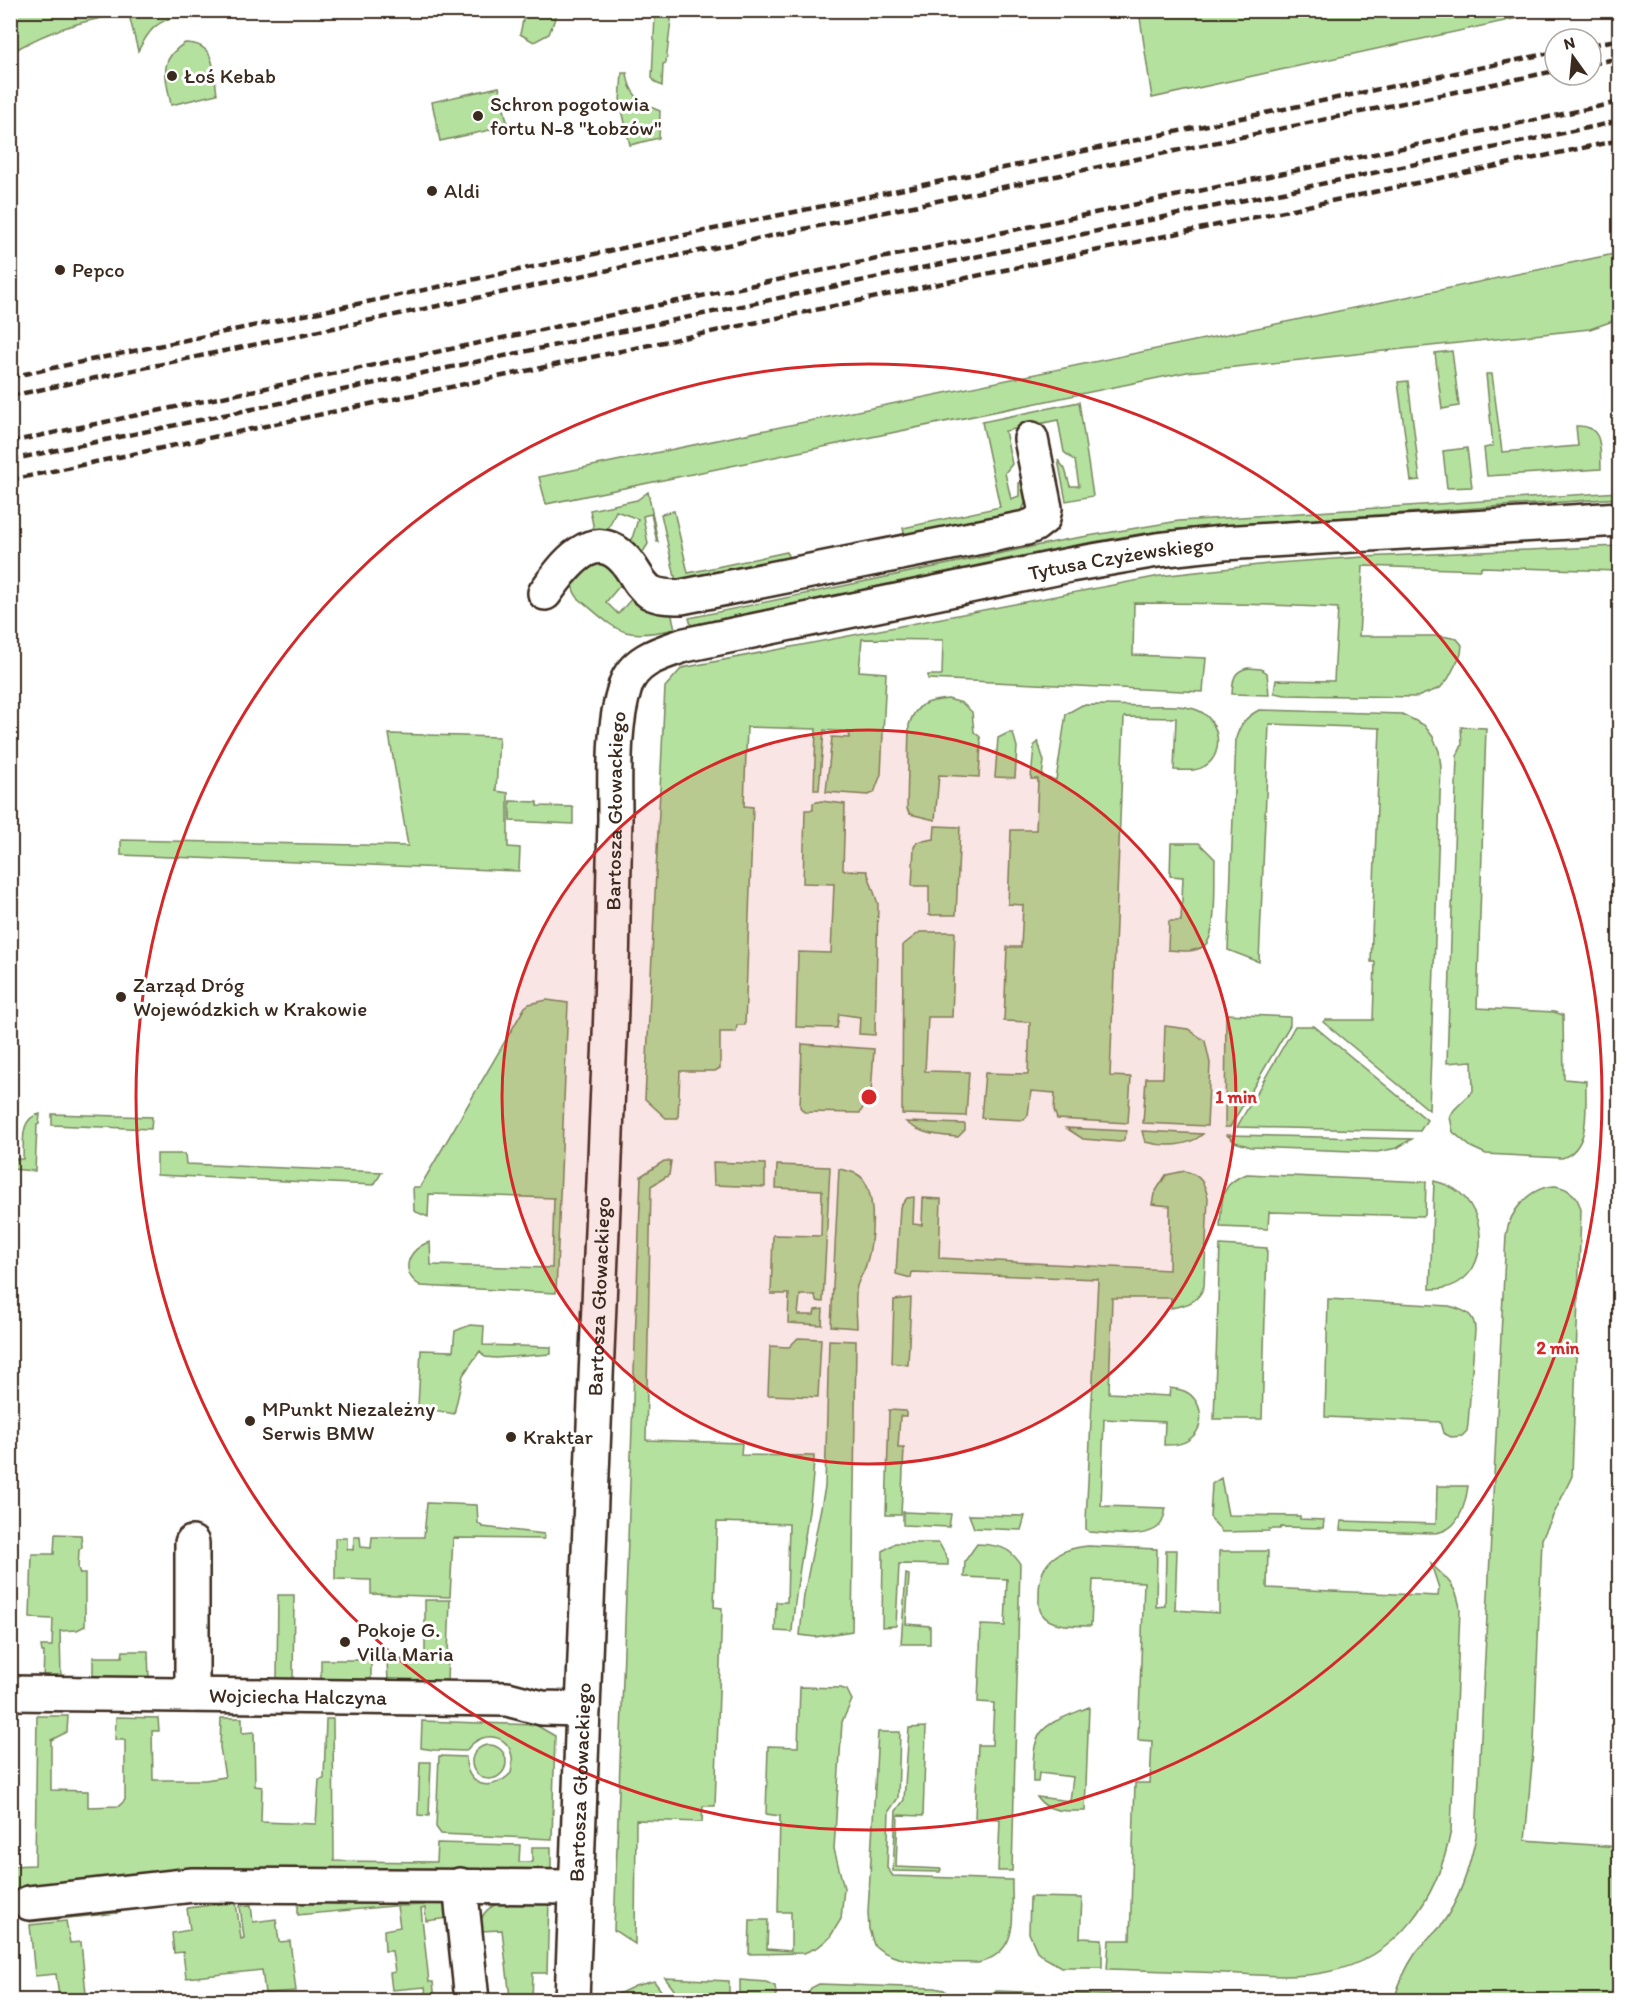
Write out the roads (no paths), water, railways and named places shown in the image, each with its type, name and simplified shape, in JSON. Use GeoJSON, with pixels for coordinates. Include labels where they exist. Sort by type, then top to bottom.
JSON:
{"type":"FeatureCollection","features":[{"type":"Feature","properties":{"kind":"street"},"geometry":{"type":"LineString","coordinates":[[545,593],[569,561],[584,550],[592,548],[607,549],[622,556],[649,591],[663,596],[681,597],[1026,528],[1043,518],[1045,508],[1031,439]]}},
{"type":"Feature","properties":{"kind":"street","name":"Tytusa Czyżewskiego"},"geometry":{"type":"LineString","coordinates":[[635,668],[654,656],[685,645],[1070,565],[1157,550],[1233,543],[1620,519]]}},
{"type":"Feature","properties":{"kind":"street","name":"Bartosza Głowackiego"},"geometry":{"type":"LineString","coordinates":[[572,2001],[594,1378],[612,974],[617,744],[621,704],[626,683],[635,668]]}},
{"type":"Feature","properties":{"kind":"street"},"geometry":{"type":"LineString","coordinates":[[192,1543],[192,1695]]}},
{"type":"Feature","properties":{"kind":"street","name":"Wojciecha Halczyna"},"geometry":{"type":"LineString","coordinates":[[10,1693],[507,1699],[520,1700],[542,1708],[583,1709]]}},
{"type":"Feature","properties":{"kind":"street"},"geometry":{"type":"LineString","coordinates":[[29,1903],[193,1884],[576,1887]]}},
{"type":"Feature","properties":{"kind":"street"},"geometry":{"type":"LineString","coordinates":[[460,1885],[472,2001]]}},
{"type":"Feature","properties":{"kind":"railway"},"geometry":{"type":"LineString","coordinates":[[1603,43],[1620,39]]}},
{"type":"Feature","properties":{"kind":"railway"},"geometry":{"type":"LineString","coordinates":[[10,377],[1543,55]]}},
{"type":"Feature","properties":{"kind":"railway"},"geometry":{"type":"LineString","coordinates":[[1603,62],[1620,58]]}},
{"type":"Feature","properties":{"kind":"railway"},"geometry":{"type":"LineString","coordinates":[[10,396],[1543,74]]}},
{"type":"Feature","properties":{"kind":"railway"},"geometry":{"type":"LineString","coordinates":[[10,442],[1620,102]]}},
{"type":"Feature","properties":{"kind":"railway"},"geometry":{"type":"LineString","coordinates":[[10,460],[1620,121]]}},
{"type":"Feature","properties":{"kind":"railway"},"geometry":{"type":"LineString","coordinates":[[10,480],[1620,140]]}},
{"type":"Feature","properties":{"kind":"place","name":"Łoś Kebab"},"geometry":{"type":"Point","coordinates":[172,76]}},
{"type":"Feature","properties":{"kind":"place","name":"Schron pogotowia fortu N-8 \"Łobzów\""},"geometry":{"type":"Point","coordinates":[478,116]}},
{"type":"Feature","properties":{"kind":"place","name":"Aldi"},"geometry":{"type":"Point","coordinates":[432,191]}},
{"type":"Feature","properties":{"kind":"place","name":"Pepco"},"geometry":{"type":"Point","coordinates":[60,270]}},
{"type":"Feature","properties":{"kind":"place","name":"Zarząd Dróg Wojewódzkich w Krakowie"},"geometry":{"type":"Point","coordinates":[121,997]}},
{"type":"Feature","properties":{"kind":"place","name":"MPunkt Niezależny Serwis BMW"},"geometry":{"type":"Point","coordinates":[250,1421]}},
{"type":"Feature","properties":{"kind":"place","name":"Kraktar"},"geometry":{"type":"Point","coordinates":[511,1437]}},
{"type":"Feature","properties":{"kind":"place","name":"Pokoje G. Villa Maria"},"geometry":{"type":"Point","coordinates":[345,1642]}}]}
